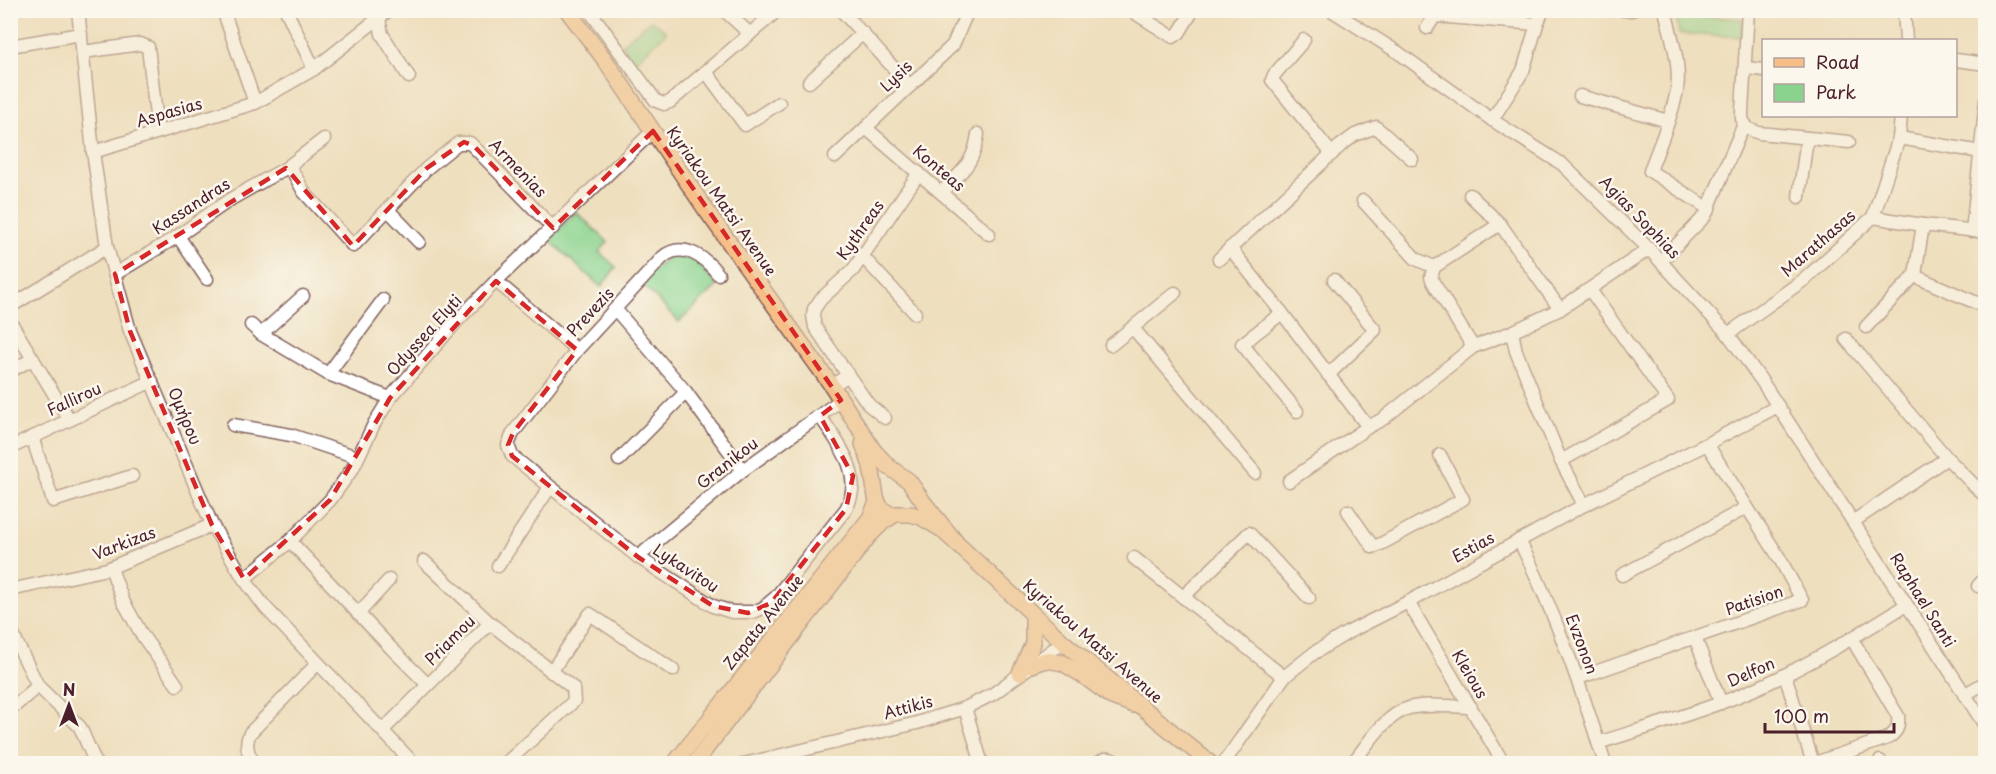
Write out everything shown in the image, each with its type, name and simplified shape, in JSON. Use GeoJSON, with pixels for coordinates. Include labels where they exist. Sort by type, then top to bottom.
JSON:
{"type":"FeatureCollection","features":[{"type":"Feature","properties":{"kind":"main road","name":"Kyriakou Matsi Avenue"},"geometry":{"type":"LineString","coordinates":[[567,10],[611,69],[706,210],[832,386],[874,451],[900,476],[909,481],[955,541]]}},
{"type":"Feature","properties":{"kind":"main road","name":"Kyriakou Matsi Avenue"},"geometry":{"type":"LineString","coordinates":[[844,406],[871,465],[877,496],[884,511],[926,520],[955,541],[1063,642],[1211,764]]}},
{"type":"Feature","properties":{"kind":"main road"},"geometry":{"type":"LineString","coordinates":[[877,496],[885,479],[900,476]]}},
{"type":"Feature","properties":{"kind":"main road"},"geometry":{"type":"LineString","coordinates":[[899,514],[914,503],[914,489]]}},
{"type":"Feature","properties":{"kind":"main road","name":"Zapata Avenue"},"geometry":{"type":"LineString","coordinates":[[674,764],[870,518],[877,496]]}},
{"type":"Feature","properties":{"kind":"main road","name":"Zapata Avenue"},"geometry":{"type":"LineString","coordinates":[[694,764],[868,537],[883,522],[899,514]]}},
{"type":"Feature","properties":{"kind":"main road"},"geometry":{"type":"LineString","coordinates":[[1026,669],[1033,643],[1033,615]]}},
{"type":"Feature","properties":{"kind":"main road"},"geometry":{"type":"LineString","coordinates":[[1026,669],[1046,660],[1063,663],[1112,698],[1143,708]]}},
{"type":"Feature","properties":{"kind":"street","name":"Ομήρου"},"geometry":{"type":"LineString","coordinates":[[78,10],[93,152],[107,247],[130,331],[212,525],[244,579],[265,607],[414,764]]}},
{"type":"Feature","properties":{"kind":"street"},"geometry":{"type":"LineString","coordinates":[[223,10],[255,103]]}},
{"type":"Feature","properties":{"kind":"street"},"geometry":{"type":"LineString","coordinates":[[286,10],[314,69]]}},
{"type":"Feature","properties":{"kind":"street"},"geometry":{"type":"LineString","coordinates":[[589,10],[624,61],[656,101],[664,104],[670,102],[707,73],[778,10]]}},
{"type":"Feature","properties":{"kind":"street"},"geometry":{"type":"LineString","coordinates":[[724,10],[750,34]]}},
{"type":"Feature","properties":{"kind":"street"},"geometry":{"type":"LineString","coordinates":[[841,10],[910,86]]}},
{"type":"Feature","properties":{"kind":"street","name":"Lysis"},"geometry":{"type":"LineString","coordinates":[[835,157],[953,45],[968,10]]}},
{"type":"Feature","properties":{"kind":"street"},"geometry":{"type":"LineString","coordinates":[[1130,10],[1173,37],[1179,33],[1193,10]]}},
{"type":"Feature","properties":{"kind":"street","name":"Agias Sophias"},"geometry":{"type":"LineString","coordinates":[[1330,10],[1399,53],[1492,120],[1562,164],[1661,261],[1728,334],[1854,521]]}},
{"type":"Feature","properties":{"kind":"street"},"geometry":{"type":"LineString","coordinates":[[1492,120],[1522,71],[1543,10]]}},
{"type":"Feature","properties":{"kind":"street"},"geometry":{"type":"LineString","coordinates":[[1623,10],[1632,10]]}},
{"type":"Feature","properties":{"kind":"street"},"geometry":{"type":"LineString","coordinates":[[1665,10],[1675,50],[1677,89],[1650,171],[1709,209]]}},
{"type":"Feature","properties":{"kind":"street"},"geometry":{"type":"LineString","coordinates":[[1661,261],[1705,216],[1744,124],[1742,111],[1748,10]]}},
{"type":"Feature","properties":{"kind":"street"},"geometry":{"type":"LineString","coordinates":[[1904,10],[1906,39]]}},
{"type":"Feature","properties":{"kind":"street"},"geometry":{"type":"LineString","coordinates":[[384,15],[382,34],[409,77]]}},
{"type":"Feature","properties":{"kind":"street","name":"Aspasias"},"geometry":{"type":"LineString","coordinates":[[93,152],[255,103],[314,69],[384,15]]}},
{"type":"Feature","properties":{"kind":"street"},"geometry":{"type":"LineString","coordinates":[[1427,28],[1436,16],[1537,24]]}},
{"type":"Feature","properties":{"kind":"street"},"geometry":{"type":"LineString","coordinates":[[809,82],[863,33]]}},
{"type":"Feature","properties":{"kind":"street"},"geometry":{"type":"LineString","coordinates":[[10,46],[81,34]]}},
{"type":"Feature","properties":{"kind":"street"},"geometry":{"type":"LineString","coordinates":[[1304,40],[1272,80],[1332,154]]}},
{"type":"Feature","properties":{"kind":"street"},"geometry":{"type":"LineString","coordinates":[[83,52],[140,44],[148,47],[158,132]]}},
{"type":"Feature","properties":{"kind":"street"},"geometry":{"type":"LineString","coordinates":[[1957,60],[1986,64]]}},
{"type":"Feature","properties":{"kind":"street"},"geometry":{"type":"LineString","coordinates":[[611,69],[624,61]]}},
{"type":"Feature","properties":{"kind":"street"},"geometry":{"type":"LineString","coordinates":[[1746,68],[1762,70]]}},
{"type":"Feature","properties":{"kind":"street"},"geometry":{"type":"LineString","coordinates":[[707,73],[745,125],[779,103]]}},
{"type":"Feature","properties":{"kind":"street"},"geometry":{"type":"LineString","coordinates":[[1580,96],[1668,121]]}},
{"type":"Feature","properties":{"kind":"street"},"geometry":{"type":"LineString","coordinates":[[1972,231],[1986,100]]}},
{"type":"Feature","properties":{"kind":"street","name":"Marathasas"},"geometry":{"type":"LineString","coordinates":[[1728,334],[1805,279],[1872,217],[1899,138],[1901,117]]}},
{"type":"Feature","properties":{"kind":"street"},"geometry":{"type":"LineString","coordinates":[[1744,124],[1752,132],[1849,142]]}},
{"type":"Feature","properties":{"kind":"street"},"geometry":{"type":"LineString","coordinates":[[1219,259],[1355,135],[1376,127],[1412,159]]}},
{"type":"Feature","properties":{"kind":"street","name":"Konteas"},"geometry":{"type":"LineString","coordinates":[[867,129],[989,234]]}},
{"type":"Feature","properties":{"kind":"street","name":"Odyssea Elyti"},"geometry":{"type":"LineString","coordinates":[[244,579],[290,541],[330,500],[353,468],[390,398],[496,281],[653,131]]}},
{"type":"Feature","properties":{"kind":"street"},"geometry":{"type":"LineString","coordinates":[[942,192],[968,165],[976,152],[978,134]]}},
{"type":"Feature","properties":{"kind":"street"},"geometry":{"type":"LineString","coordinates":[[1799,197],[1807,138]]}},
{"type":"Feature","properties":{"kind":"street"},"geometry":{"type":"LineString","coordinates":[[1899,138],[1981,152]]}},
{"type":"Feature","properties":{"kind":"street","name":"Kassandras"},"geometry":{"type":"LineString","coordinates":[[115,274],[178,236],[231,199],[286,168],[324,139]]}},
{"type":"Feature","properties":{"kind":"street","name":"Armenias"},"geometry":{"type":"LineString","coordinates":[[286,168],[293,172],[304,192],[353,246],[427,168],[458,143],[470,143],[553,228]]}},
{"type":"Feature","properties":{"kind":"street","name":"Kythreas"},"geometry":{"type":"LineString","coordinates":[[885,418],[869,405],[848,375],[819,332],[813,315],[817,303],[853,270],[863,257],[919,173]]}},
{"type":"Feature","properties":{"kind":"street"},"geometry":{"type":"LineString","coordinates":[[1470,195],[1500,224],[1560,309]]}},
{"type":"Feature","properties":{"kind":"street"},"geometry":{"type":"LineString","coordinates":[[1363,201],[1416,259],[1434,267]]}},
{"type":"Feature","properties":{"kind":"street"},"geometry":{"type":"LineString","coordinates":[[388,210],[419,242]]}},
{"type":"Feature","properties":{"kind":"street"},"geometry":{"type":"LineString","coordinates":[[1872,217],[1986,232]]}},
{"type":"Feature","properties":{"kind":"street"},"geometry":{"type":"LineString","coordinates":[[1473,347],[1431,277],[1434,267],[1500,224]]}},
{"type":"Feature","properties":{"kind":"street"},"geometry":{"type":"LineString","coordinates":[[1866,327],[1915,275],[1923,225]]}},
{"type":"Feature","properties":{"kind":"street"},"geometry":{"type":"LineString","coordinates":[[178,236],[207,279]]}},
{"type":"Feature","properties":{"kind":"street"},"geometry":{"type":"LineString","coordinates":[[10,309],[107,247]]}},
{"type":"Feature","properties":{"kind":"street"},"geometry":{"type":"LineString","coordinates":[[1230,248],[1368,427]]}},
{"type":"Feature","properties":{"kind":"street"},"geometry":{"type":"LineString","coordinates":[[1288,481],[1383,419],[1473,347],[1512,332],[1560,309],[1649,249]]}},
{"type":"Feature","properties":{"kind":"street","name":"Prevezis"},"geometry":{"type":"LineString","coordinates":[[508,445],[513,433],[578,350],[658,261],[672,251],[683,250],[699,256],[718,274]]}},
{"type":"Feature","properties":{"kind":"street"},"geometry":{"type":"LineString","coordinates":[[863,257],[915,313]]}},
{"type":"Feature","properties":{"kind":"street"},"geometry":{"type":"LineString","coordinates":[[1915,275],[1986,307]]}},
{"type":"Feature","properties":{"kind":"street"},"geometry":{"type":"LineString","coordinates":[[1328,375],[1375,330],[1334,280]]}},
{"type":"Feature","properties":{"kind":"street"},"geometry":{"type":"LineString","coordinates":[[496,281],[578,350]]}},
{"type":"Feature","properties":{"kind":"street"},"geometry":{"type":"LineString","coordinates":[[1562,461],[1668,400],[1590,290]]}},
{"type":"Feature","properties":{"kind":"street"},"geometry":{"type":"LineString","coordinates":[[1111,345],[1175,293]]}},
{"type":"Feature","properties":{"kind":"street"},"geometry":{"type":"LineString","coordinates":[[261,334],[303,296]]}},
{"type":"Feature","properties":{"kind":"street"},"geometry":{"type":"LineString","coordinates":[[328,374],[383,300]]}},
{"type":"Feature","properties":{"kind":"street"},"geometry":{"type":"LineString","coordinates":[[616,310],[686,392],[743,470]]}},
{"type":"Feature","properties":{"kind":"street"},"geometry":{"type":"LineString","coordinates":[[1282,313],[1242,344],[1297,411]]}},
{"type":"Feature","properties":{"kind":"street"},"geometry":{"type":"LineString","coordinates":[[10,321],[69,419]]}},
{"type":"Feature","properties":{"kind":"street"},"geometry":{"type":"LineString","coordinates":[[251,325],[261,334],[328,374],[390,398]]}},
{"type":"Feature","properties":{"kind":"street"},"geometry":{"type":"LineString","coordinates":[[1132,328],[1255,473]]}},
{"type":"Feature","properties":{"kind":"street"},"geometry":{"type":"LineString","coordinates":[[1512,332],[1516,351],[1562,461],[1584,505]]}},
{"type":"Feature","properties":{"kind":"street"},"geometry":{"type":"LineString","coordinates":[[1846,339],[1947,458],[1985,494]]}},
{"type":"Feature","properties":{"kind":"street"},"geometry":{"type":"LineString","coordinates":[[10,371],[33,359]]}},
{"type":"Feature","properties":{"kind":"street"},"geometry":{"type":"LineString","coordinates":[[832,386],[848,375]]}},
{"type":"Feature","properties":{"kind":"street","name":"Fallirou"},"geometry":{"type":"LineString","coordinates":[[10,448],[152,381]]}},
{"type":"Feature","properties":{"kind":"street"},"geometry":{"type":"LineString","coordinates":[[619,459],[686,392]]}},
{"type":"Feature","properties":{"kind":"street","name":"Granikou"},"geometry":{"type":"LineString","coordinates":[[638,557],[743,470],[820,416],[844,406]]}},
{"type":"Feature","properties":{"kind":"street","name":"Estias"},"geometry":{"type":"LineString","coordinates":[[1222,764],[1284,677],[1301,662],[1331,642],[1584,505],[1778,406]]}},
{"type":"Feature","properties":{"kind":"street","name":"Lykavitou"},"geometry":{"type":"LineString","coordinates":[[508,445],[512,456],[517,461],[638,557],[719,608],[736,613],[748,613],[760,610],[776,597],[839,518],[851,499],[854,482],[850,466],[820,416]]}},
{"type":"Feature","properties":{"kind":"street"},"geometry":{"type":"LineString","coordinates":[[233,425],[291,435],[357,457]]}},
{"type":"Feature","properties":{"kind":"street"},"geometry":{"type":"LineString","coordinates":[[32,437],[53,501],[132,477]]}},
{"type":"Feature","properties":{"kind":"street","name":"Patision"},"geometry":{"type":"LineString","coordinates":[[1578,678],[1802,600],[1780,559],[1707,444]]}},
{"type":"Feature","properties":{"kind":"street"},"geometry":{"type":"LineString","coordinates":[[1348,511],[1373,547],[1463,499],[1440,454]]}},
{"type":"Feature","properties":{"kind":"street"},"geometry":{"type":"LineString","coordinates":[[1854,521],[1947,458]]}},
{"type":"Feature","properties":{"kind":"street"},"geometry":{"type":"LineString","coordinates":[[498,566],[549,487]]}},
{"type":"Feature","properties":{"kind":"street"},"geometry":{"type":"LineString","coordinates":[[1622,575],[1746,508]]}},
{"type":"Feature","properties":{"kind":"street","name":"Raphael Santi"},"geometry":{"type":"LineString","coordinates":[[1854,521],[1986,727]]}},
{"type":"Feature","properties":{"kind":"street","name":"Varkizas"},"geometry":{"type":"LineString","coordinates":[[10,590],[111,567],[212,525]]}},
{"type":"Feature","properties":{"kind":"street"},"geometry":{"type":"LineString","coordinates":[[1183,597],[1249,533],[1309,598]]}},
{"type":"Feature","properties":{"kind":"street","name":"Evzonon"},"geometry":{"type":"LineString","coordinates":[[1519,540],[1541,583],[1578,678],[1605,764]]}},
{"type":"Feature","properties":{"kind":"street"},"geometry":{"type":"LineString","coordinates":[[290,541],[428,685]]}},
{"type":"Feature","properties":{"kind":"street"},"geometry":{"type":"LineString","coordinates":[[1134,558],[1284,677]]}},
{"type":"Feature","properties":{"kind":"street"},"geometry":{"type":"LineString","coordinates":[[424,561],[490,623]]}},
{"type":"Feature","properties":{"kind":"street"},"geometry":{"type":"LineString","coordinates":[[111,567],[123,601],[142,635],[177,685]]}},
{"type":"Feature","properties":{"kind":"street"},"geometry":{"type":"LineString","coordinates":[[358,614],[389,580]]}},
{"type":"Feature","properties":{"kind":"street","name":"Kleious"},"geometry":{"type":"LineString","coordinates":[[1408,602],[1504,764]]}},
{"type":"Feature","properties":{"kind":"street","name":"Delfon"},"geometry":{"type":"LineString","coordinates":[[1598,743],[1721,703],[1785,675],[1852,639],[1906,605]]}},
{"type":"Feature","properties":{"kind":"street"},"geometry":{"type":"LineString","coordinates":[[551,672],[590,614],[673,670]]}},
{"type":"Feature","properties":{"kind":"street","name":"Priamou"},"geometry":{"type":"LineString","coordinates":[[383,730],[490,623],[573,688],[574,701],[505,764]]}},
{"type":"Feature","properties":{"kind":"street"},"geometry":{"type":"LineString","coordinates":[[10,629],[38,686],[80,727],[96,764]]}},
{"type":"Feature","properties":{"kind":"street"},"geometry":{"type":"LineString","coordinates":[[1695,638],[1721,703]]}},
{"type":"Feature","properties":{"kind":"street"},"geometry":{"type":"LineString","coordinates":[[1785,675],[1813,763],[1888,738],[1898,728],[1898,716],[1852,639]]}},
{"type":"Feature","properties":{"kind":"street","name":"Attikis"},"geometry":{"type":"LineString","coordinates":[[744,764],[776,760],[965,708],[993,694],[1063,642]]}},
{"type":"Feature","properties":{"kind":"street"},"geometry":{"type":"LineString","coordinates":[[255,764],[247,745],[250,732],[318,663]]}},
{"type":"Feature","properties":{"kind":"street"},"geometry":{"type":"LineString","coordinates":[[1964,695],[1986,682]]}},
{"type":"Feature","properties":{"kind":"street"},"geometry":{"type":"LineString","coordinates":[[10,710],[38,686]]}},
{"type":"Feature","properties":{"kind":"street"},"geometry":{"type":"LineString","coordinates":[[1352,764],[1384,724],[1404,710],[1418,707],[1471,707]]}},
{"type":"Feature","properties":{"kind":"street"},"geometry":{"type":"LineString","coordinates":[[965,708],[982,764]]}},
{"type":"Feature","properties":{"kind":"street"},"geometry":{"type":"LineString","coordinates":[[1097,764],[1108,758],[1117,764]]}},
{"type":"Feature","properties":{"kind":"highlighted area"},"geometry":{"type":"Polygon","coordinates":[[[653,131],[841,400],[820,416],[853,476],[846,509],[771,603],[748,613],[713,606],[638,557],[512,456],[508,445],[513,433],[577,350],[496,281],[390,398],[330,500],[244,579],[212,525],[130,331],[115,274],[286,168],[353,246],[427,168],[464,142],[474,146],[553,228],[653,131]]]}},
{"type":"Feature","properties":{"kind":"green space"},"geometry":{"type":"Polygon","coordinates":[[[1676,15],[1742,19],[1741,37],[1679,34],[1676,15]]]}},
{"type":"Feature","properties":{"kind":"green space"},"geometry":{"type":"Polygon","coordinates":[[[651,20],[667,32],[632,64],[622,44],[651,20]]]}},
{"type":"Feature","properties":{"kind":"green space"},"geometry":{"type":"Polygon","coordinates":[[[576,212],[608,242],[599,252],[616,267],[601,287],[548,239],[576,212]]]}},
{"type":"Feature","properties":{"kind":"green space"},"geometry":{"type":"Polygon","coordinates":[[[672,254],[695,259],[717,286],[679,322],[640,282],[672,254]]]}}]}
